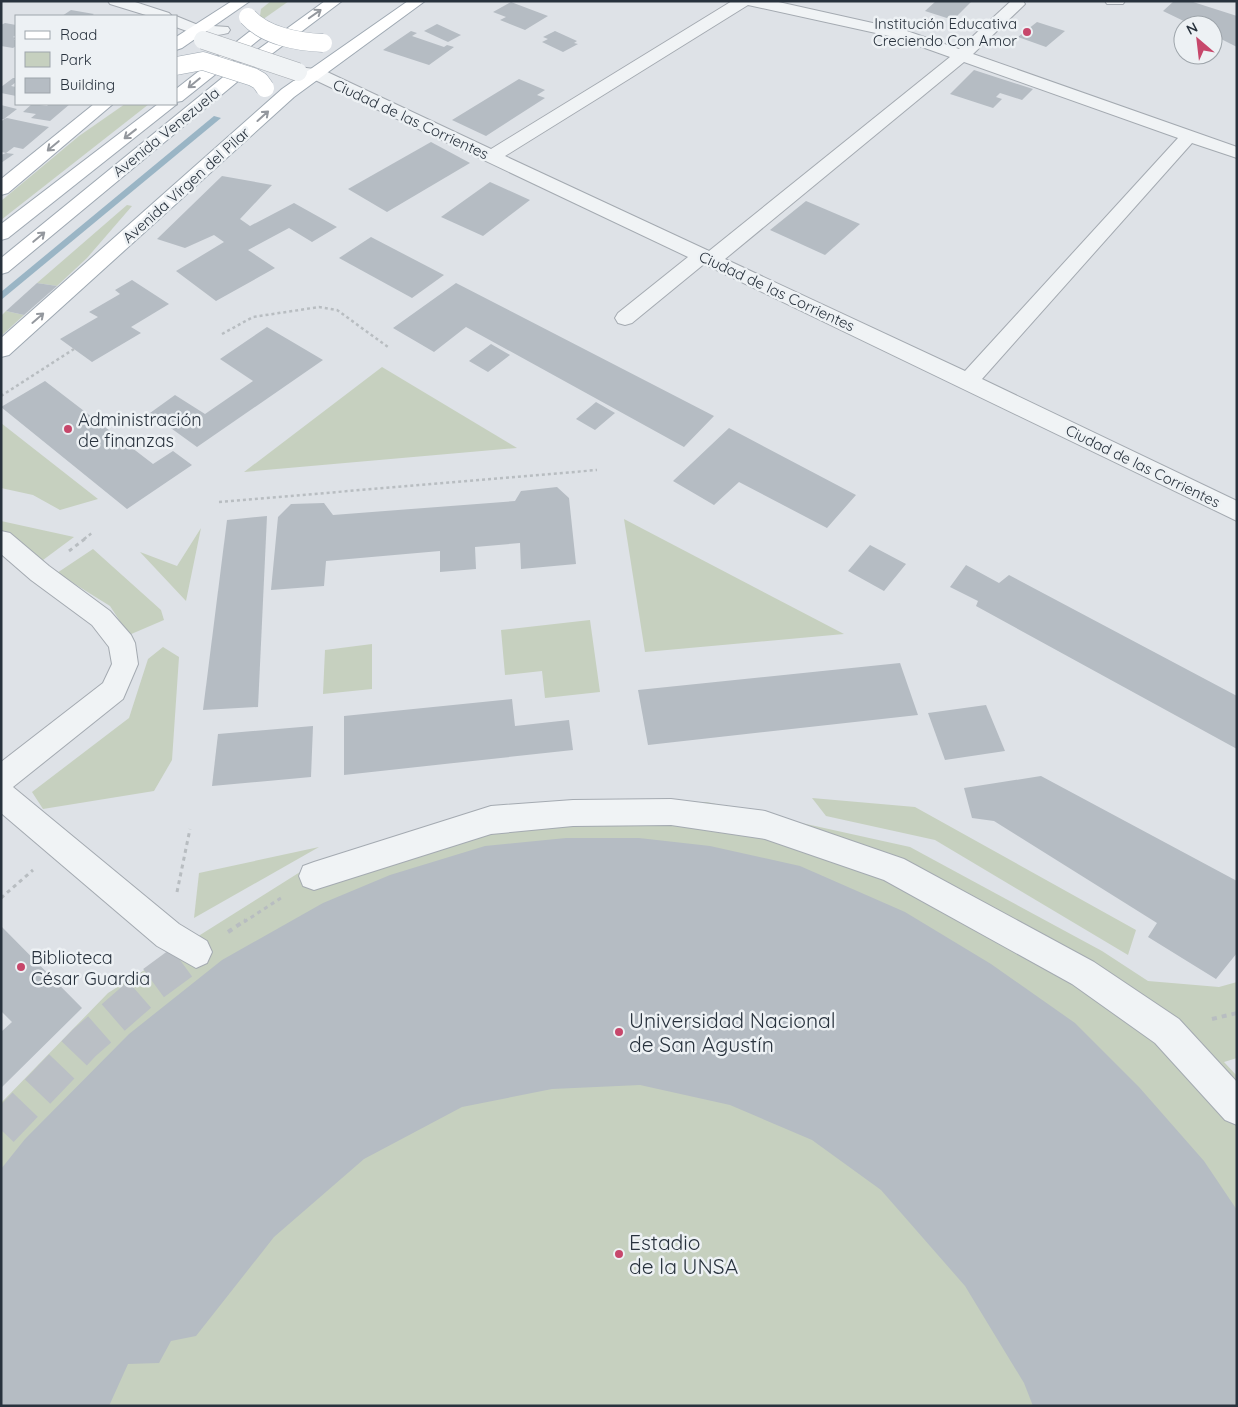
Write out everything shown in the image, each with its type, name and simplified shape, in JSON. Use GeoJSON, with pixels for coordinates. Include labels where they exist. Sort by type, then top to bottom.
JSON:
{"type":"FeatureCollection","features":[{"type":"Feature","properties":{"kind":"main road","name":"Avenida Venezuela"},"geometry":{"type":"LineString","coordinates":[[1,268],[255,59],[335,1]]}},
{"type":"Feature","properties":{"kind":"main road"},"geometry":{"type":"LineString","coordinates":[[178,44],[200,35],[250,8],[256,26],[304,42],[323,43],[378,29],[390,1]]}},
{"type":"Feature","properties":{"kind":"main road","name":"Avenida Vírgen del Pilar"},"geometry":{"type":"LineString","coordinates":[[1,350],[288,94],[308,69],[378,29],[418,1]]}},
{"type":"Feature","properties":{"kind":"main road","name":"Avenida Venezuela"},"geometry":{"type":"LineString","coordinates":[[178,95],[278,18]]}},
{"type":"Feature","properties":{"kind":"main road"},"geometry":{"type":"LineString","coordinates":[[106,256],[145,202],[254,103],[265,88],[260,81],[252,77],[203,61],[178,66]]}},
{"type":"Feature","properties":{"kind":"main road"},"geometry":{"type":"LineString","coordinates":[[1,189],[103,105]]}},
{"type":"Feature","properties":{"kind":"main road"},"geometry":{"type":"LineString","coordinates":[[74,128],[109,105]]}},
{"type":"Feature","properties":{"kind":"main road","name":"Avenida Venezuela"},"geometry":{"type":"LineString","coordinates":[[1,234],[167,105]]}},
{"type":"Feature","properties":{"kind":"street"},"geometry":{"type":"LineString","coordinates":[[115,1],[161,15]]}},
{"type":"Feature","properties":{"kind":"street"},"geometry":{"type":"LineString","coordinates":[[492,156],[743,1]]}},
{"type":"Feature","properties":{"kind":"street"},"geometry":{"type":"LineString","coordinates":[[752,1],[898,33],[1237,153]]}},
{"type":"Feature","properties":{"kind":"street"},"geometry":{"type":"LineString","coordinates":[[1112,1],[1118,1]]}},
{"type":"Feature","properties":{"kind":"street"},"geometry":{"type":"LineString","coordinates":[[625,318],[706,258],[961,56],[1017,4]]}},
{"type":"Feature","properties":{"kind":"street"},"geometry":{"type":"LineString","coordinates":[[178,22],[200,35]]}},
{"type":"Feature","properties":{"kind":"street","name":"Ciudad de las Corrientes"},"geometry":{"type":"LineString","coordinates":[[200,35],[222,30],[308,69],[968,382],[1237,512]]}},
{"type":"Feature","properties":{"kind":"street","name":"Ciudad de las Corrientes"},"geometry":{"type":"LineString","coordinates":[[200,35],[308,69]]}},
{"type":"Feature","properties":{"kind":"street"},"geometry":{"type":"LineString","coordinates":[[968,382],[1189,136]]}},
{"type":"Feature","properties":{"kind":"street"},"geometry":{"type":"LineString","coordinates":[[1,540],[40,573],[102,618],[122,643],[125,664],[113,692],[1,779]]}},
{"type":"Feature","properties":{"kind":"street"},"geometry":{"type":"LineString","coordinates":[[1,796],[10,801],[32,823],[168,935],[196,952]]}},
{"type":"Feature","properties":{"kind":"street"},"geometry":{"type":"LineString","coordinates":[[314,876],[491,820],[572,813],[671,812],[765,825],[893,869],[1083,973],[1168,1031],[1237,1108]]}},
{"type":"Feature","properties":{"kind":"path"},"geometry":{"type":"LineString","coordinates":[[222,334],[253,317],[319,306],[337,310],[388,347]]}},
{"type":"Feature","properties":{"kind":"path"},"geometry":{"type":"LineString","coordinates":[[1,396],[74,349]]}},
{"type":"Feature","properties":{"kind":"path"},"geometry":{"type":"LineString","coordinates":[[218,502],[597,470]]}},
{"type":"Feature","properties":{"kind":"path"},"geometry":{"type":"LineString","coordinates":[[168,935],[190,829]]}},
{"type":"Feature","properties":{"kind":"green space"},"geometry":{"type":"Polygon","coordinates":[[[271,1],[289,1],[262,20],[260,16],[261,9],[271,1]]]}},
{"type":"Feature","properties":{"kind":"green space"},"geometry":{"type":"Polygon","coordinates":[[[124,105],[148,105],[1,220],[1,201],[79,136],[124,105]]]}},
{"type":"Feature","properties":{"kind":"green space"},"geometry":{"type":"Polygon","coordinates":[[[127,205],[132,206],[87,258],[57,286],[37,283],[127,205]]]}},
{"type":"Feature","properties":{"kind":"green space"},"geometry":{"type":"Polygon","coordinates":[[[6,311],[24,315],[1,336],[1,316],[6,311]]]}},
{"type":"Feature","properties":{"kind":"green space"},"geometry":{"type":"Polygon","coordinates":[[[382,367],[517,448],[244,472],[382,367]]]}},
{"type":"Feature","properties":{"kind":"green space"},"geometry":{"type":"Polygon","coordinates":[[[1,423],[98,499],[60,510],[33,495],[1,488],[1,423]]]}},
{"type":"Feature","properties":{"kind":"green space"},"geometry":{"type":"Polygon","coordinates":[[[624,519],[844,634],[645,652],[624,519]]]}},
{"type":"Feature","properties":{"kind":"green space"},"geometry":{"type":"Polygon","coordinates":[[[1,521],[74,537],[43,560],[1,533],[1,521]]]}},
{"type":"Feature","properties":{"kind":"green space"},"geometry":{"type":"Polygon","coordinates":[[[201,528],[186,601],[140,552],[177,566],[201,528]]]}},
{"type":"Feature","properties":{"kind":"green space"},"geometry":{"type":"Polygon","coordinates":[[[93,549],[161,610],[164,620],[129,635],[110,606],[57,573],[93,549]]]}},
{"type":"Feature","properties":{"kind":"green space"},"geometry":{"type":"Polygon","coordinates":[[[590,620],[600,692],[545,698],[542,671],[505,675],[501,630],[590,620]]]}},
{"type":"Feature","properties":{"kind":"green space"},"geometry":{"type":"Polygon","coordinates":[[[372,644],[372,689],[323,694],[325,650],[372,644]]]}},
{"type":"Feature","properties":{"kind":"green space"},"geometry":{"type":"Polygon","coordinates":[[[163,647],[179,657],[172,760],[154,791],[43,809],[32,792],[129,718],[148,659],[163,647]]]}},
{"type":"Feature","properties":{"kind":"green space"},"geometry":{"type":"Polygon","coordinates":[[[812,798],[915,807],[1136,930],[1128,955],[935,840],[826,816],[812,798]]]}},
{"type":"Feature","properties":{"kind":"green space","name":"Estadio de la UNSA"},"geometry":{"type":"Polygon","coordinates":[[[707,802],[910,847],[1102,951],[1148,981],[1219,987],[1237,982],[1237,1058],[1224,1062],[1237,1076],[1237,1406],[1,1406],[1,1103],[108,993],[308,867],[497,808],[707,802]]]}},
{"type":"Feature","properties":{"kind":"green space"},"geometry":{"type":"Polygon","coordinates":[[[319,847],[194,918],[199,873],[319,847]]]}},
{"type":"Feature","properties":{"kind":"building"},"geometry":{"type":"Polygon","coordinates":[[[936,1],[972,1],[953,20],[925,11],[936,1]]]}},
{"type":"Feature","properties":{"kind":"building"},"geometry":{"type":"Polygon","coordinates":[[[1174,1],[1190,1],[1237,16],[1237,47],[1223,40],[1223,15],[1173,16],[1163,11],[1174,1]]]}},
{"type":"Feature","properties":{"kind":"building"},"geometry":{"type":"Polygon","coordinates":[[[511,2],[548,16],[525,30],[500,20],[506,17],[493,12],[511,2]]]}},
{"type":"Feature","properties":{"kind":"building"},"geometry":{"type":"Polygon","coordinates":[[[71,10],[94,14],[92,15],[64,15],[71,10]]]}},
{"type":"Feature","properties":{"kind":"building"},"geometry":{"type":"Polygon","coordinates":[[[1037,22],[1065,31],[1046,47],[1018,37],[1037,22]]]}},
{"type":"Feature","properties":{"kind":"building"},"geometry":{"type":"Polygon","coordinates":[[[5,23],[15,25],[15,36],[13,37],[15,38],[15,47],[13,48],[1,46],[1,25],[5,23]]]}},
{"type":"Feature","properties":{"kind":"building"},"geometry":{"type":"Polygon","coordinates":[[[437,24],[461,35],[448,42],[424,31],[437,24]]]}},
{"type":"Feature","properties":{"kind":"building"},"geometry":{"type":"Polygon","coordinates":[[[411,31],[417,33],[412,36],[444,47],[447,45],[454,47],[429,65],[383,50],[411,31]]]}},
{"type":"Feature","properties":{"kind":"building"},"geometry":{"type":"Polygon","coordinates":[[[555,31],[577,41],[574,43],[578,44],[563,52],[542,42],[548,39],[543,37],[555,31]]]}},
{"type":"Feature","properties":{"kind":"building"},"geometry":{"type":"Polygon","coordinates":[[[974,70],[1033,89],[1022,100],[1000,93],[996,97],[1002,99],[993,108],[950,94],[974,70]]]}},
{"type":"Feature","properties":{"kind":"building"},"geometry":{"type":"Polygon","coordinates":[[[15,78],[15,83],[11,86],[15,87],[15,96],[1,93],[1,87],[15,78]]]}},
{"type":"Feature","properties":{"kind":"building"},"geometry":{"type":"Polygon","coordinates":[[[519,79],[545,90],[537,95],[545,98],[486,136],[452,120],[519,79]]]}},
{"type":"Feature","properties":{"kind":"building"},"geometry":{"type":"Polygon","coordinates":[[[1,105],[17,109],[4,119],[1,119],[1,105]]]}},
{"type":"Feature","properties":{"kind":"building"},"geometry":{"type":"Polygon","coordinates":[[[31,105],[69,105],[50,121],[31,118],[36,114],[23,112],[31,105]]]}},
{"type":"Feature","properties":{"kind":"building"},"geometry":{"type":"Polygon","coordinates":[[[7,118],[49,127],[23,149],[14,147],[6,153],[1,152],[1,122],[7,118]]]}},
{"type":"Feature","properties":{"kind":"building"},"geometry":{"type":"Polygon","coordinates":[[[431,142],[470,163],[387,212],[348,189],[431,142]]]}},
{"type":"Feature","properties":{"kind":"building"},"geometry":{"type":"Polygon","coordinates":[[[6,153],[14,154],[1,163],[1,155],[6,153]]]}},
{"type":"Feature","properties":{"kind":"building"},"geometry":{"type":"Polygon","coordinates":[[[222,176],[272,185],[240,219],[250,226],[294,203],[337,227],[312,242],[289,228],[248,250],[275,268],[216,301],[176,271],[224,242],[214,235],[185,248],[157,239],[222,176]]]}},
{"type":"Feature","properties":{"kind":"building"},"geometry":{"type":"Polygon","coordinates":[[[490,182],[530,200],[483,236],[441,217],[490,182]]]}},
{"type":"Feature","properties":{"kind":"building"},"geometry":{"type":"Polygon","coordinates":[[[806,201],[860,224],[825,255],[770,230],[806,201]]]}},
{"type":"Feature","properties":{"kind":"building"},"geometry":{"type":"Polygon","coordinates":[[[371,237],[444,275],[412,298],[339,258],[371,237]]]}},
{"type":"Feature","properties":{"kind":"building"},"geometry":{"type":"Polygon","coordinates":[[[132,280],[169,304],[131,327],[141,333],[92,362],[60,339],[98,317],[89,312],[120,294],[115,290],[132,280]]]}},
{"type":"Feature","properties":{"kind":"building"},"geometry":{"type":"Polygon","coordinates":[[[37,283],[57,286],[24,315],[6,311],[37,283]]]}},
{"type":"Feature","properties":{"kind":"building"},"geometry":{"type":"Polygon","coordinates":[[[456,283],[714,416],[684,447],[466,327],[434,352],[393,328],[456,283]]]}},
{"type":"Feature","properties":{"kind":"building"},"geometry":{"type":"Polygon","coordinates":[[[267,327],[323,360],[197,447],[150,413],[175,395],[205,414],[253,381],[220,359],[267,327]]]}},
{"type":"Feature","properties":{"kind":"building"},"geometry":{"type":"Polygon","coordinates":[[[491,344],[510,355],[488,372],[469,361],[491,344]]]}},
{"type":"Feature","properties":{"kind":"building","name":"Administración de finanzas"},"geometry":{"type":"Polygon","coordinates":[[[45,381],[153,464],[173,451],[192,465],[127,509],[1,407],[45,381]]]}},
{"type":"Feature","properties":{"kind":"building"},"geometry":{"type":"Polygon","coordinates":[[[596,402],[615,413],[595,430],[576,419],[596,402]]]}},
{"type":"Feature","properties":{"kind":"building"},"geometry":{"type":"Polygon","coordinates":[[[729,428],[856,495],[827,528],[739,482],[714,505],[673,481],[729,428]]]}},
{"type":"Feature","properties":{"kind":"building"},"geometry":{"type":"Polygon","coordinates":[[[557,487],[569,498],[576,564],[521,569],[520,543],[475,547],[476,569],[440,572],[440,551],[326,561],[324,586],[271,590],[278,517],[291,504],[324,503],[333,515],[515,501],[521,491],[557,487]]]}},
{"type":"Feature","properties":{"kind":"building"},"geometry":{"type":"Polygon","coordinates":[[[267,516],[258,707],[203,710],[227,520],[267,516]]]}},
{"type":"Feature","properties":{"kind":"building"},"geometry":{"type":"Polygon","coordinates":[[[870,545],[906,564],[884,591],[848,571],[870,545]]]}},
{"type":"Feature","properties":{"kind":"building"},"geometry":{"type":"Polygon","coordinates":[[[966,565],[999,583],[1009,575],[1237,696],[1237,749],[976,606],[978,601],[950,587],[966,565]]]}},
{"type":"Feature","properties":{"kind":"building"},"geometry":{"type":"Polygon","coordinates":[[[900,663],[918,715],[648,745],[638,690],[900,663]]]}},
{"type":"Feature","properties":{"kind":"building"},"geometry":{"type":"Polygon","coordinates":[[[512,699],[515,726],[569,720],[573,750],[344,775],[344,716],[512,699]]]}},
{"type":"Feature","properties":{"kind":"building"},"geometry":{"type":"Polygon","coordinates":[[[986,705],[1005,751],[945,760],[928,713],[986,705]]]}},
{"type":"Feature","properties":{"kind":"building"},"geometry":{"type":"Polygon","coordinates":[[[313,726],[311,777],[212,786],[218,734],[313,726]]]}},
{"type":"Feature","properties":{"kind":"building"},"geometry":{"type":"Polygon","coordinates":[[[1041,776],[1237,881],[1237,953],[1216,979],[1148,937],[1157,923],[994,821],[972,818],[964,788],[1041,776]]]}},
{"type":"Feature","properties":{"kind":"building"},"geometry":{"type":"Polygon","coordinates":[[[566,838],[639,838],[710,846],[800,866],[905,912],[991,964],[1075,1023],[1139,1087],[1204,1161],[1237,1210],[1237,1406],[1033,1406],[1024,1383],[965,1286],[881,1190],[812,1140],[730,1105],[640,1085],[552,1089],[462,1107],[364,1159],[274,1237],[196,1336],[171,1341],[159,1363],[128,1364],[109,1406],[1,1406],[1,1169],[25,1139],[129,1034],[222,960],[323,903],[390,875],[485,846],[566,838]]]}},
{"type":"Feature","properties":{"kind":"building","name":"Biblioteca César Guardia"},"geometry":{"type":"Polygon","coordinates":[[[1,926],[82,1008],[1,1088],[1,1032],[12,1022],[1,1011],[1,926]]]}},
{"type":"Feature","properties":{"kind":"waterway"},"geometry":{"type":"LineString","coordinates":[[1,297],[217,118]]}},
{"type":"Feature","properties":{"kind":"tunnel"},"geometry":{"type":"LineString","coordinates":[[1,1130],[84,1043],[147,988],[196,952]]}},
{"type":"Feature","properties":{"kind":"place","name":"Institución Educativa Creciendo Con Amor"},"geometry":{"type":"Point","coordinates":[1027,32]}},
{"type":"Feature","properties":{"kind":"place","name":"Administración de finanzas"},"geometry":{"type":"Point","coordinates":[68,429]}},
{"type":"Feature","properties":{"kind":"place","name":"Biblioteca César Guardia"},"geometry":{"type":"Point","coordinates":[21,967]}},
{"type":"Feature","properties":{"kind":"place","name":"Universidad Nacional de San Agustín"},"geometry":{"type":"Point","coordinates":[619,1032]}},
{"type":"Feature","properties":{"kind":"place","name":"Estadio de la UNSA"},"geometry":{"type":"Point","coordinates":[619,1254]}}]}
